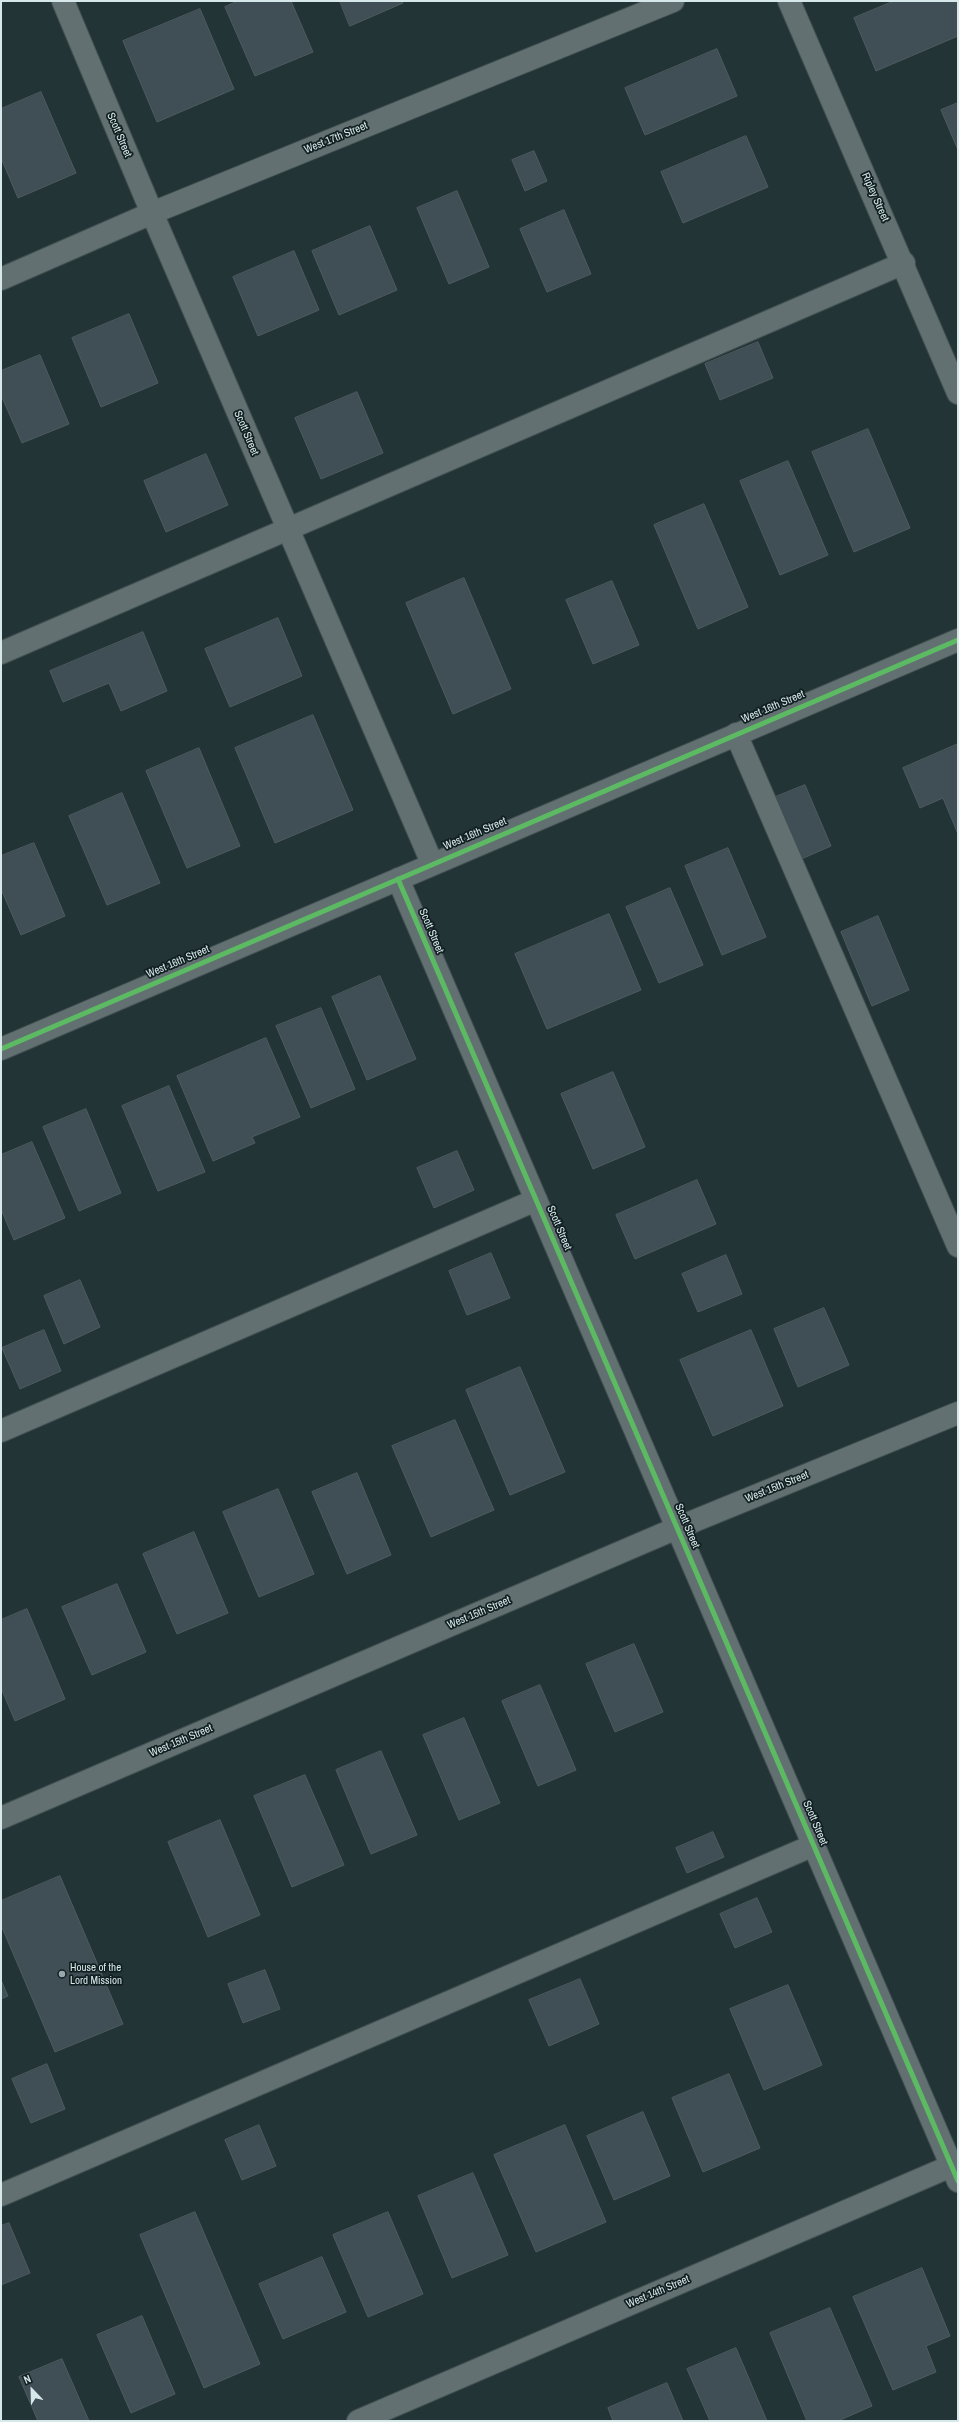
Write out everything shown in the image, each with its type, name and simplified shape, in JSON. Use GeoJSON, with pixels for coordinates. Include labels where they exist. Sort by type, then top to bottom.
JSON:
{"type":"FeatureCollection","features":[{"type":"Feature","properties":{"kind":"street","name":"Scott Street"},"geometry":{"type":"LineString","coordinates":[[63,1],[152,213],[432,863]]}},
{"type":"Feature","properties":{"kind":"street","name":"West 17th Street"},"geometry":{"type":"LineString","coordinates":[[1,279],[152,213],[673,1]]}},
{"type":"Feature","properties":{"kind":"street","name":"Ripley Street"},"geometry":{"type":"LineString","coordinates":[[789,1],[904,263],[958,393]]}},
{"type":"Feature","properties":{"kind":"street"},"geometry":{"type":"LineString","coordinates":[[1,653],[904,263]]}},
{"type":"Feature","properties":{"kind":"street","name":"West 16th Street"},"geometry":{"type":"LineString","coordinates":[[1,1048],[958,640]]}},
{"type":"Feature","properties":{"kind":"street"},"geometry":{"type":"LineString","coordinates":[[736,734],[958,1246]]}},
{"type":"Feature","properties":{"kind":"street","name":"Scott Street"},"geometry":{"type":"LineString","coordinates":[[398,879],[814,1845],[956,2170]]}},
{"type":"Feature","properties":{"kind":"street"},"geometry":{"type":"LineString","coordinates":[[1,1431],[536,1200]]}},
{"type":"Feature","properties":{"kind":"street","name":"West 15th Street"},"geometry":{"type":"LineString","coordinates":[[1,1818],[677,1528],[958,1413]]}},
{"type":"Feature","properties":{"kind":"street"},"geometry":{"type":"LineString","coordinates":[[1,2195],[814,1845]]}},
{"type":"Feature","properties":{"kind":"street","name":"West 14th Street"},"geometry":{"type":"LineString","coordinates":[[358,2421],[956,2170]]}},
{"type":"Feature","properties":{"kind":"building"},"geometry":{"type":"Polygon","coordinates":[[[238,1],[291,1],[313,52],[255,76],[225,7],[238,1]]]}},
{"type":"Feature","properties":{"kind":"building"},"geometry":{"type":"Polygon","coordinates":[[[340,1],[402,1],[403,3],[350,26],[340,1]]]}},
{"type":"Feature","properties":{"kind":"building"},"geometry":{"type":"Polygon","coordinates":[[[894,1],[958,1],[958,36],[876,71],[854,18],[894,1]]]}},
{"type":"Feature","properties":{"kind":"building"},"geometry":{"type":"Polygon","coordinates":[[[200,9],[234,89],[157,122],[123,41],[200,9]]]}},
{"type":"Feature","properties":{"kind":"building"},"geometry":{"type":"Polygon","coordinates":[[[717,49],[737,96],[645,135],[625,88],[717,49]]]}},
{"type":"Feature","properties":{"kind":"building"},"geometry":{"type":"Polygon","coordinates":[[[41,92],[76,173],[18,198],[1,158],[1,109],[41,92]]]}},
{"type":"Feature","properties":{"kind":"building"},"geometry":{"type":"Polygon","coordinates":[[[958,103],[958,150],[941,110],[958,103]]]}},
{"type":"Feature","properties":{"kind":"building"},"geometry":{"type":"Polygon","coordinates":[[[746,136],[768,187],[683,223],[661,172],[746,136]]]}},
{"type":"Feature","properties":{"kind":"building"},"geometry":{"type":"Polygon","coordinates":[[[534,151],[547,181],[525,191],[512,160],[534,151]]]}},
{"type":"Feature","properties":{"kind":"building"},"geometry":{"type":"Polygon","coordinates":[[[457,191],[489,267],[449,284],[417,208],[457,191]]]}},
{"type":"Feature","properties":{"kind":"building"},"geometry":{"type":"Polygon","coordinates":[[[564,210],[591,274],[547,292],[520,229],[564,210]]]}},
{"type":"Feature","properties":{"kind":"building"},"geometry":{"type":"Polygon","coordinates":[[[370,226],[397,290],[339,315],[312,251],[370,226]]]}},
{"type":"Feature","properties":{"kind":"building"},"geometry":{"type":"Polygon","coordinates":[[[294,251],[319,310],[258,336],[233,277],[294,251]]]}},
{"type":"Feature","properties":{"kind":"building"},"geometry":{"type":"Polygon","coordinates":[[[129,314],[158,383],[101,407],[72,338],[129,314]]]}},
{"type":"Feature","properties":{"kind":"building"},"geometry":{"type":"Polygon","coordinates":[[[758,342],[773,378],[720,400],[705,364],[758,342]]]}},
{"type":"Feature","properties":{"kind":"building"},"geometry":{"type":"Polygon","coordinates":[[[40,355],[69,424],[22,443],[1,395],[1,371],[40,355]]]}},
{"type":"Feature","properties":{"kind":"building"},"geometry":{"type":"Polygon","coordinates":[[[357,392],[383,453],[321,479],[295,418],[357,392]]]}},
{"type":"Feature","properties":{"kind":"building"},"geometry":{"type":"Polygon","coordinates":[[[868,429],[910,528],[854,552],[812,452],[868,429]]]}},
{"type":"Feature","properties":{"kind":"building"},"geometry":{"type":"Polygon","coordinates":[[[206,454],[228,505],[166,532],[144,481],[206,454]]]}},
{"type":"Feature","properties":{"kind":"building"},"geometry":{"type":"Polygon","coordinates":[[[788,461],[828,555],[780,575],[740,481],[788,461]]]}},
{"type":"Feature","properties":{"kind":"building"},"geometry":{"type":"Polygon","coordinates":[[[704,504],[748,607],[698,629],[654,525],[704,504]]]}},
{"type":"Feature","properties":{"kind":"building"},"geometry":{"type":"Polygon","coordinates":[[[464,578],[511,689],[453,714],[406,603],[464,578]]]}},
{"type":"Feature","properties":{"kind":"building"},"geometry":{"type":"Polygon","coordinates":[[[612,581],[639,645],[593,664],[566,600],[612,581]]]}},
{"type":"Feature","properties":{"kind":"building"},"geometry":{"type":"Polygon","coordinates":[[[278,618],[302,676],[230,707],[205,649],[278,618]]]}},
{"type":"Feature","properties":{"kind":"building"},"geometry":{"type":"Polygon","coordinates":[[[143,632],[167,691],[121,711],[109,683],[63,702],[50,671],[143,632]]]}},
{"type":"Feature","properties":{"kind":"building"},"geometry":{"type":"Polygon","coordinates":[[[313,715],[353,810],[275,843],[235,748],[313,715]]]}},
{"type":"Feature","properties":{"kind":"building"},"geometry":{"type":"Polygon","coordinates":[[[958,744],[958,834],[943,798],[920,808],[903,768],[958,744]]]}},
{"type":"Feature","properties":{"kind":"building"},"geometry":{"type":"Polygon","coordinates":[[[199,748],[240,846],[187,868],[146,771],[199,748]]]}},
{"type":"Feature","properties":{"kind":"building"},"geometry":{"type":"Polygon","coordinates":[[[805,785],[831,846],[799,860],[773,798],[805,785]]]}},
{"type":"Feature","properties":{"kind":"building"},"geometry":{"type":"Polygon","coordinates":[[[122,793],[160,883],[107,905],[69,816],[122,793]]]}},
{"type":"Feature","properties":{"kind":"building"},"geometry":{"type":"Polygon","coordinates":[[[34,843],[65,916],[21,935],[1,889],[1,856],[34,843]]]}},
{"type":"Feature","properties":{"kind":"building"},"geometry":{"type":"Polygon","coordinates":[[[728,848],[766,937],[722,955],[685,866],[728,848]]]}},
{"type":"Feature","properties":{"kind":"building"},"geometry":{"type":"Polygon","coordinates":[[[670,888],[703,965],[659,983],[626,907],[670,888]]]}},
{"type":"Feature","properties":{"kind":"building"},"geometry":{"type":"Polygon","coordinates":[[[609,914],[641,990],[547,1029],[515,954],[609,914]]]}},
{"type":"Feature","properties":{"kind":"building"},"geometry":{"type":"Polygon","coordinates":[[[878,916],[909,990],[872,1006],[841,932],[878,916]]]}},
{"type":"Feature","properties":{"kind":"building"},"geometry":{"type":"Polygon","coordinates":[[[380,976],[416,1059],[367,1080],[332,997],[380,976]]]}},
{"type":"Feature","properties":{"kind":"building"},"geometry":{"type":"Polygon","coordinates":[[[321,1008],[355,1089],[311,1108],[276,1026],[321,1008]]]}},
{"type":"Feature","properties":{"kind":"building"},"geometry":{"type":"Polygon","coordinates":[[[266,1038],[300,1117],[252,1137],[255,1143],[213,1161],[177,1076],[266,1038]]]}},
{"type":"Feature","properties":{"kind":"building"},"geometry":{"type":"Polygon","coordinates":[[[613,1072],[645,1147],[593,1169],[561,1094],[613,1072]]]}},
{"type":"Feature","properties":{"kind":"building"},"geometry":{"type":"Polygon","coordinates":[[[169,1086],[205,1172],[158,1191],[122,1106],[169,1086]]]}},
{"type":"Feature","properties":{"kind":"building"},"geometry":{"type":"Polygon","coordinates":[[[86,1109],[121,1193],[79,1211],[43,1127],[86,1109]]]}},
{"type":"Feature","properties":{"kind":"building"},"geometry":{"type":"Polygon","coordinates":[[[32,1142],[65,1218],[14,1240],[1,1209],[1,1155],[32,1142]]]}},
{"type":"Feature","properties":{"kind":"building"},"geometry":{"type":"Polygon","coordinates":[[[457,1151],[474,1190],[434,1208],[417,1168],[457,1151]]]}},
{"type":"Feature","properties":{"kind":"building"},"geometry":{"type":"Polygon","coordinates":[[[697,1180],[716,1224],[635,1259],[616,1215],[697,1180]]]}},
{"type":"Feature","properties":{"kind":"building"},"geometry":{"type":"Polygon","coordinates":[[[491,1253],[510,1298],[467,1315],[449,1271],[491,1253]]]}},
{"type":"Feature","properties":{"kind":"building"},"geometry":{"type":"Polygon","coordinates":[[[726,1255],[742,1294],[698,1312],[682,1274],[726,1255]]]}},
{"type":"Feature","properties":{"kind":"building"},"geometry":{"type":"Polygon","coordinates":[[[80,1280],[100,1327],[64,1344],[44,1296],[80,1280]]]}},
{"type":"Feature","properties":{"kind":"building"},"geometry":{"type":"Polygon","coordinates":[[[824,1308],[849,1365],[798,1387],[774,1329],[824,1308]]]}},
{"type":"Feature","properties":{"kind":"building"},"geometry":{"type":"Polygon","coordinates":[[[44,1330],[61,1371],[20,1389],[2,1348],[44,1330]]]}},
{"type":"Feature","properties":{"kind":"building"},"geometry":{"type":"Polygon","coordinates":[[[751,1330],[783,1406],[713,1436],[680,1360],[751,1330]]]}},
{"type":"Feature","properties":{"kind":"building"},"geometry":{"type":"Polygon","coordinates":[[[520,1367],[565,1472],[510,1495],[466,1390],[520,1367]]]}},
{"type":"Feature","properties":{"kind":"building"},"geometry":{"type":"Polygon","coordinates":[[[455,1420],[494,1510],[431,1537],[392,1446],[455,1420]]]}},
{"type":"Feature","properties":{"kind":"building"},"geometry":{"type":"Polygon","coordinates":[[[357,1473],[391,1555],[347,1574],[312,1492],[357,1473]]]}},
{"type":"Feature","properties":{"kind":"building"},"geometry":{"type":"Polygon","coordinates":[[[278,1489],[314,1574],[259,1597],[223,1512],[278,1489]]]}},
{"type":"Feature","properties":{"kind":"building"},"geometry":{"type":"Polygon","coordinates":[[[194,1532],[228,1613],[177,1634],[143,1554],[194,1532]]]}},
{"type":"Feature","properties":{"kind":"building"},"geometry":{"type":"Polygon","coordinates":[[[117,1584],[146,1652],[92,1675],[62,1607],[117,1584]]]}},
{"type":"Feature","properties":{"kind":"building"},"geometry":{"type":"Polygon","coordinates":[[[27,1609],[65,1699],[15,1721],[1,1688],[1,1620],[27,1609]]]}},
{"type":"Feature","properties":{"kind":"building"},"geometry":{"type":"Polygon","coordinates":[[[634,1644],[663,1712],[615,1732],[586,1664],[634,1644]]]}},
{"type":"Feature","properties":{"kind":"building"},"geometry":{"type":"Polygon","coordinates":[[[540,1685],[576,1770],[538,1786],[502,1701],[540,1685]]]}},
{"type":"Feature","properties":{"kind":"building"},"geometry":{"type":"Polygon","coordinates":[[[464,1718],[500,1803],[459,1820],[423,1735],[464,1718]]]}},
{"type":"Feature","properties":{"kind":"building"},"geometry":{"type":"Polygon","coordinates":[[[381,1751],[417,1835],[371,1854],[336,1770],[381,1751]]]}},
{"type":"Feature","properties":{"kind":"building"},"geometry":{"type":"Polygon","coordinates":[[[305,1775],[344,1865],[292,1887],[254,1796],[305,1775]]]}},
{"type":"Feature","properties":{"kind":"building"},"geometry":{"type":"Polygon","coordinates":[[[220,1820],[260,1915],[208,1937],[168,1842],[220,1820]]]}},
{"type":"Feature","properties":{"kind":"building"},"geometry":{"type":"Polygon","coordinates":[[[713,1832],[724,1857],[687,1873],[676,1848],[713,1832]]]}},
{"type":"Feature","properties":{"kind":"building","name":"House of the Lord Mission"},"geometry":{"type":"Polygon","coordinates":[[[60,1876],[123,2024],[55,2052],[1,1925],[1,1901],[60,1876]]]}},
{"type":"Feature","properties":{"kind":"building"},"geometry":{"type":"Polygon","coordinates":[[[757,1898],[772,1932],[735,1948],[720,1914],[757,1898]]]}},
{"type":"Feature","properties":{"kind":"building"},"geometry":{"type":"Polygon","coordinates":[[[265,1970],[280,2009],[243,2023],[228,1984],[265,1970]]]}},
{"type":"Feature","properties":{"kind":"building"},"geometry":{"type":"Polygon","coordinates":[[[580,1979],[599,2024],[549,2046],[529,2000],[580,1979]]]}},
{"type":"Feature","properties":{"kind":"building"},"geometry":{"type":"Polygon","coordinates":[[[1,1980],[8,1996],[1,1999],[1,1980]]]}},
{"type":"Feature","properties":{"kind":"building"},"geometry":{"type":"Polygon","coordinates":[[[788,1985],[822,2065],[764,2090],[730,2009],[788,1985]]]}},
{"type":"Feature","properties":{"kind":"building"},"geometry":{"type":"Polygon","coordinates":[[[47,2064],[65,2109],[31,2123],[12,2079],[47,2064]]]}},
{"type":"Feature","properties":{"kind":"building"},"geometry":{"type":"Polygon","coordinates":[[[729,2074],[760,2148],[703,2172],[672,2098],[729,2074]]]}},
{"type":"Feature","properties":{"kind":"building"},"geometry":{"type":"Polygon","coordinates":[[[643,2112],[670,2176],[614,2200],[587,2136],[643,2112]]]}},
{"type":"Feature","properties":{"kind":"building"},"geometry":{"type":"Polygon","coordinates":[[[259,2125],[276,2166],[242,2180],[225,2140],[259,2125]]]}},
{"type":"Feature","properties":{"kind":"building"},"geometry":{"type":"Polygon","coordinates":[[[565,2125],[606,2222],[536,2252],[494,2155],[565,2125]]]}},
{"type":"Feature","properties":{"kind":"building"},"geometry":{"type":"Polygon","coordinates":[[[473,2173],[508,2255],[452,2278],[418,2196],[473,2173]]]}},
{"type":"Feature","properties":{"kind":"building"},"geometry":{"type":"Polygon","coordinates":[[[195,2212],[260,2364],[204,2388],[140,2235],[195,2212]]]}},
{"type":"Feature","properties":{"kind":"building"},"geometry":{"type":"Polygon","coordinates":[[[388,2212],[423,2294],[368,2317],[333,2235],[388,2212]]]}},
{"type":"Feature","properties":{"kind":"building"},"geometry":{"type":"Polygon","coordinates":[[[9,2223],[30,2273],[1,2285],[1,2226],[9,2223]]]}},
{"type":"Feature","properties":{"kind":"building"},"geometry":{"type":"Polygon","coordinates":[[[322,2257],[346,2312],[283,2339],[259,2284],[322,2257]]]}},
{"type":"Feature","properties":{"kind":"building"},"geometry":{"type":"Polygon","coordinates":[[[922,2268],[950,2336],[926,2346],[936,2372],[893,2390],[853,2297],[922,2268]]]}},
{"type":"Feature","properties":{"kind":"building"},"geometry":{"type":"Polygon","coordinates":[[[830,2308],[872,2406],[838,2421],[807,2421],[770,2333],[830,2308]]]}},
{"type":"Feature","properties":{"kind":"building"},"geometry":{"type":"Polygon","coordinates":[[[142,2316],[175,2394],[131,2413],[97,2335],[142,2316]]]}},
{"type":"Feature","properties":{"kind":"building"},"geometry":{"type":"Polygon","coordinates":[[[736,2348],[767,2421],[710,2421],[687,2369],[736,2348]]]}},
{"type":"Feature","properties":{"kind":"building"},"geometry":{"type":"Polygon","coordinates":[[[62,2359],[89,2421],[38,2421],[19,2377],[62,2359]]]}},
{"type":"Feature","properties":{"kind":"building"},"geometry":{"type":"Polygon","coordinates":[[[667,2383],[683,2421],[613,2421],[608,2408],[667,2383]]]}},
{"type":"Feature","properties":{"kind":"cycle path"},"geometry":{"type":"LineString","coordinates":[[1,1049],[958,640]]}},
{"type":"Feature","properties":{"kind":"cycle path"},"geometry":{"type":"LineString","coordinates":[[398,879],[958,2181]]}},
{"type":"Feature","properties":{"kind":"place","name":"House of the Lord Mission"},"geometry":{"type":"Point","coordinates":[62,1974]}}]}
